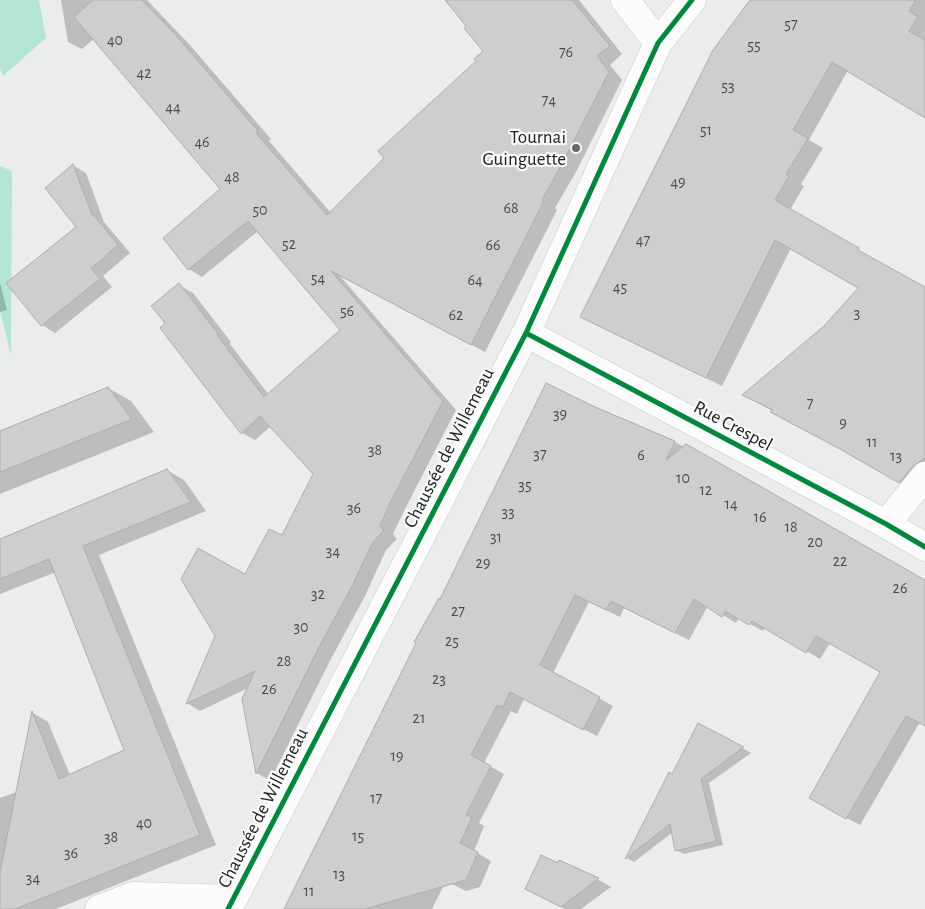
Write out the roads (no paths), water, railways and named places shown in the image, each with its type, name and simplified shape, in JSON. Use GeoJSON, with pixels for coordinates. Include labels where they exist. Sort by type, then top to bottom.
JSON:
{"type":"FeatureCollection","features":[{"type":"Feature","properties":{"kind":"street"},"geometry":{"type":"LineString","coordinates":[[625,0],[658,43]]}},
{"type":"Feature","properties":{"kind":"street","name":"Chaussée de Willemeau"},"geometry":{"type":"LineString","coordinates":[[230,904],[526,333],[658,43],[692,0]]}},
{"type":"Feature","properties":{"kind":"street","name":"Rue Crespel"},"geometry":{"type":"LineString","coordinates":[[526,333],[886,524],[925,547]]}},
{"type":"Feature","properties":{"kind":"street"},"geometry":{"type":"LineString","coordinates":[[886,524],[925,476]]}},
{"type":"Feature","properties":{"kind":"street"},"geometry":{"type":"LineString","coordinates":[[99,909],[133,896],[230,904]]}},
{"type":"Feature","properties":{"kind":"place","name":"Tournai Guinguette"},"geometry":{"type":"Point","coordinates":[576,148]}}]}
